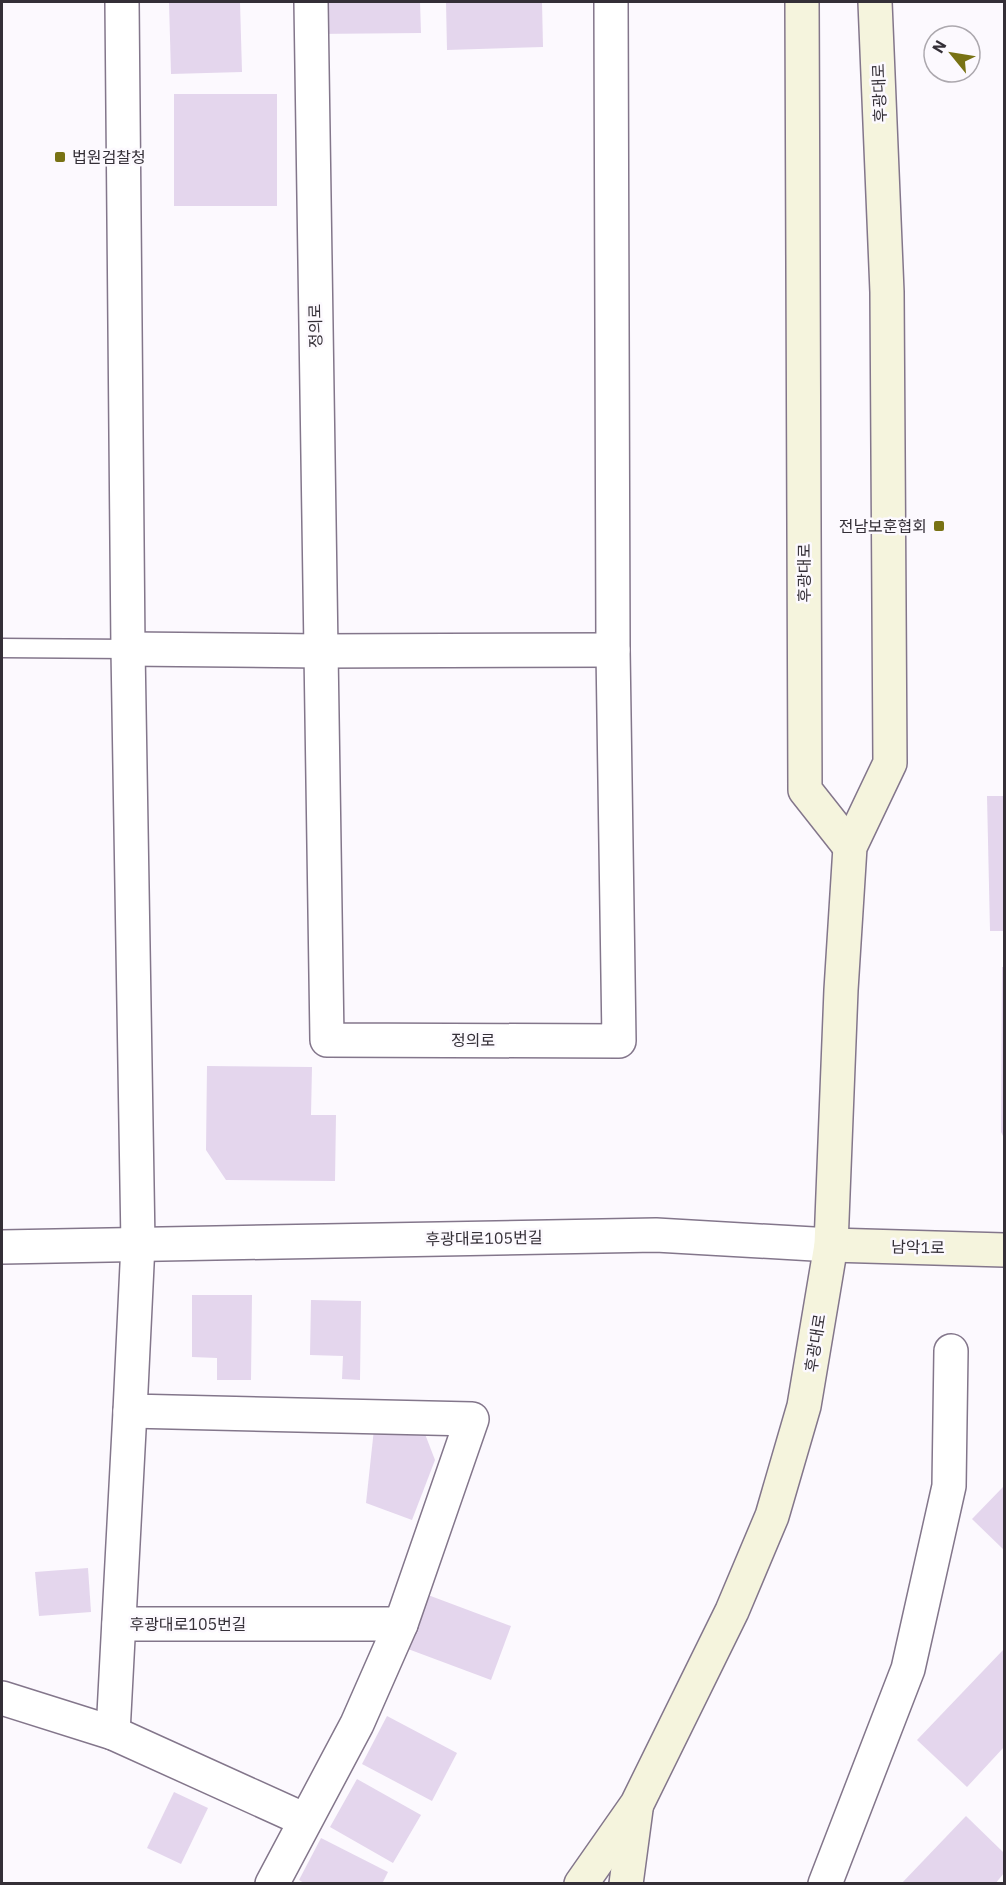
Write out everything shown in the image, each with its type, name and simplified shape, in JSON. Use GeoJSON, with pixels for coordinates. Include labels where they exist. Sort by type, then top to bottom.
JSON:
{"type":"FeatureCollection","features":[{"type":"Feature","properties":{"kind":"street"},"geometry":{"type":"LineString","coordinates":[[122,2],[128,649],[138,1244]]}},
{"type":"Feature","properties":{"kind":"street","name":"정의로"},"geometry":{"type":"LineString","coordinates":[[311,2],[327,1040],[618,1041],[613,650],[611,2]]}},
{"type":"Feature","properties":{"kind":"street","name":"후광대로"},"geometry":{"type":"LineString","coordinates":[[785,2],[803,284]]}},
{"type":"Feature","properties":{"kind":"street","name":"후광대로"},"geometry":{"type":"LineString","coordinates":[[802,2],[805,790],[850,848]]}},
{"type":"Feature","properties":{"kind":"street","name":"후광대로"},"geometry":{"type":"LineString","coordinates":[[581,1884],[637,1804],[732,1611],[772,1516],[804,1406],[831,1245],[841,990],[850,848],[890,763],[887,292],[875,2]]}},
{"type":"Feature","properties":{"kind":"street","name":"후광대로"},"geometry":{"type":"LineString","coordinates":[[887,292],[897,2]]}},
{"type":"Feature","properties":{"kind":"street"},"geometry":{"type":"LineString","coordinates":[[128,649],[613,650]]}},
{"type":"Feature","properties":{"kind":"street","name":"후광대로105번길"},"geometry":{"type":"LineString","coordinates":[[2,1247],[656,1235],[831,1245]]}},
{"type":"Feature","properties":{"kind":"street","name":"후광대로105번길"},"geometry":{"type":"LineString","coordinates":[[113,1733],[138,1244]]}},
{"type":"Feature","properties":{"kind":"street","name":"남악1로"},"geometry":{"type":"LineString","coordinates":[[831,1245],[1005,1250]]}},
{"type":"Feature","properties":{"kind":"street"},"geometry":{"type":"LineString","coordinates":[[825,1884],[908,1669],[949,1486],[951,1351]]}},
{"type":"Feature","properties":{"kind":"street"},"geometry":{"type":"LineString","coordinates":[[130,1411],[472,1419],[401,1624],[357,1724],[272,1884]]}},
{"type":"Feature","properties":{"kind":"street","name":"후광대로105번길"},"geometry":{"type":"LineString","coordinates":[[119,1624],[401,1624]]}},
{"type":"Feature","properties":{"kind":"street"},"geometry":{"type":"LineString","coordinates":[[2,1698],[113,1733],[305,1820]]}},
{"type":"Feature","properties":{"kind":"street","name":"후광대로"},"geometry":{"type":"LineString","coordinates":[[626,1884],[637,1804]]}},
{"type":"Feature","properties":{"kind":"lane"},"geometry":{"type":"LineString","coordinates":[[2,648],[128,649]]}},
{"type":"Feature","properties":{"kind":"building"},"geometry":{"type":"Polygon","coordinates":[[[169,2],[240,2],[242,72],[171,74],[169,2]]]}},
{"type":"Feature","properties":{"kind":"building"},"geometry":{"type":"Polygon","coordinates":[[[313,2],[420,2],[421,33],[314,34],[313,2]]]}},
{"type":"Feature","properties":{"kind":"building"},"geometry":{"type":"Polygon","coordinates":[[[446,2],[542,2],[543,47],[447,50],[446,2]]]}},
{"type":"Feature","properties":{"kind":"building"},"geometry":{"type":"Polygon","coordinates":[[[174,94],[277,94],[277,206],[174,206],[174,94]]]}},
{"type":"Feature","properties":{"kind":"building"},"geometry":{"type":"Polygon","coordinates":[[[987,796],[1004,796],[1004,931],[990,931],[987,796]]]}},
{"type":"Feature","properties":{"kind":"building"},"geometry":{"type":"Polygon","coordinates":[[[1002,967],[1004,967],[1004,1138],[1001,1132],[1002,967]]]}},
{"type":"Feature","properties":{"kind":"building"},"geometry":{"type":"Polygon","coordinates":[[[207,1066],[312,1067],[311,1115],[336,1115],[335,1181],[226,1180],[206,1150],[207,1066]]]}},
{"type":"Feature","properties":{"kind":"building"},"geometry":{"type":"Polygon","coordinates":[[[192,1295],[252,1295],[251,1380],[217,1380],[217,1358],[192,1357],[192,1295]]]}},
{"type":"Feature","properties":{"kind":"building"},"geometry":{"type":"Polygon","coordinates":[[[311,1300],[361,1301],[360,1380],[342,1379],[343,1356],[310,1355],[311,1300]]]}},
{"type":"Feature","properties":{"kind":"building"},"geometry":{"type":"Polygon","coordinates":[[[374,1429],[425,1434],[435,1460],[412,1520],[366,1503],[374,1429]]]}},
{"type":"Feature","properties":{"kind":"building"},"geometry":{"type":"Polygon","coordinates":[[[1004,1486],[1004,1550],[972,1519],[1004,1486]]]}},
{"type":"Feature","properties":{"kind":"building"},"geometry":{"type":"Polygon","coordinates":[[[88,1568],[91,1612],[39,1616],[35,1572],[88,1568]]]}},
{"type":"Feature","properties":{"kind":"building"},"geometry":{"type":"Polygon","coordinates":[[[428,1595],[511,1626],[491,1680],[408,1649],[428,1595]]]}},
{"type":"Feature","properties":{"kind":"building"},"geometry":{"type":"Polygon","coordinates":[[[1004,1649],[1004,1747],[967,1787],[917,1740],[1004,1649]]]}},
{"type":"Feature","properties":{"kind":"building"},"geometry":{"type":"Polygon","coordinates":[[[387,1716],[457,1753],[432,1801],[362,1764],[387,1716]]]}},
{"type":"Feature","properties":{"kind":"building"},"geometry":{"type":"Polygon","coordinates":[[[357,1779],[421,1815],[393,1863],[330,1827],[357,1779]]]}},
{"type":"Feature","properties":{"kind":"building"},"geometry":{"type":"Polygon","coordinates":[[[174,1792],[208,1808],[181,1864],[147,1848],[174,1792]]]}},
{"type":"Feature","properties":{"kind":"building"},"geometry":{"type":"Polygon","coordinates":[[[966,1816],[1004,1853],[1004,1873],[995,1884],[901,1884],[966,1816]]]}},
{"type":"Feature","properties":{"kind":"building"},"geometry":{"type":"Polygon","coordinates":[[[321,1838],[388,1872],[382,1884],[306,1884],[299,1880],[321,1838]]]}},
{"type":"Feature","properties":{"kind":"place","name":"법원검찰청"},"geometry":{"type":"Point","coordinates":[60,157]}},
{"type":"Feature","properties":{"kind":"place","name":"전남보훈협회"},"geometry":{"type":"Point","coordinates":[939,526]}}]}
